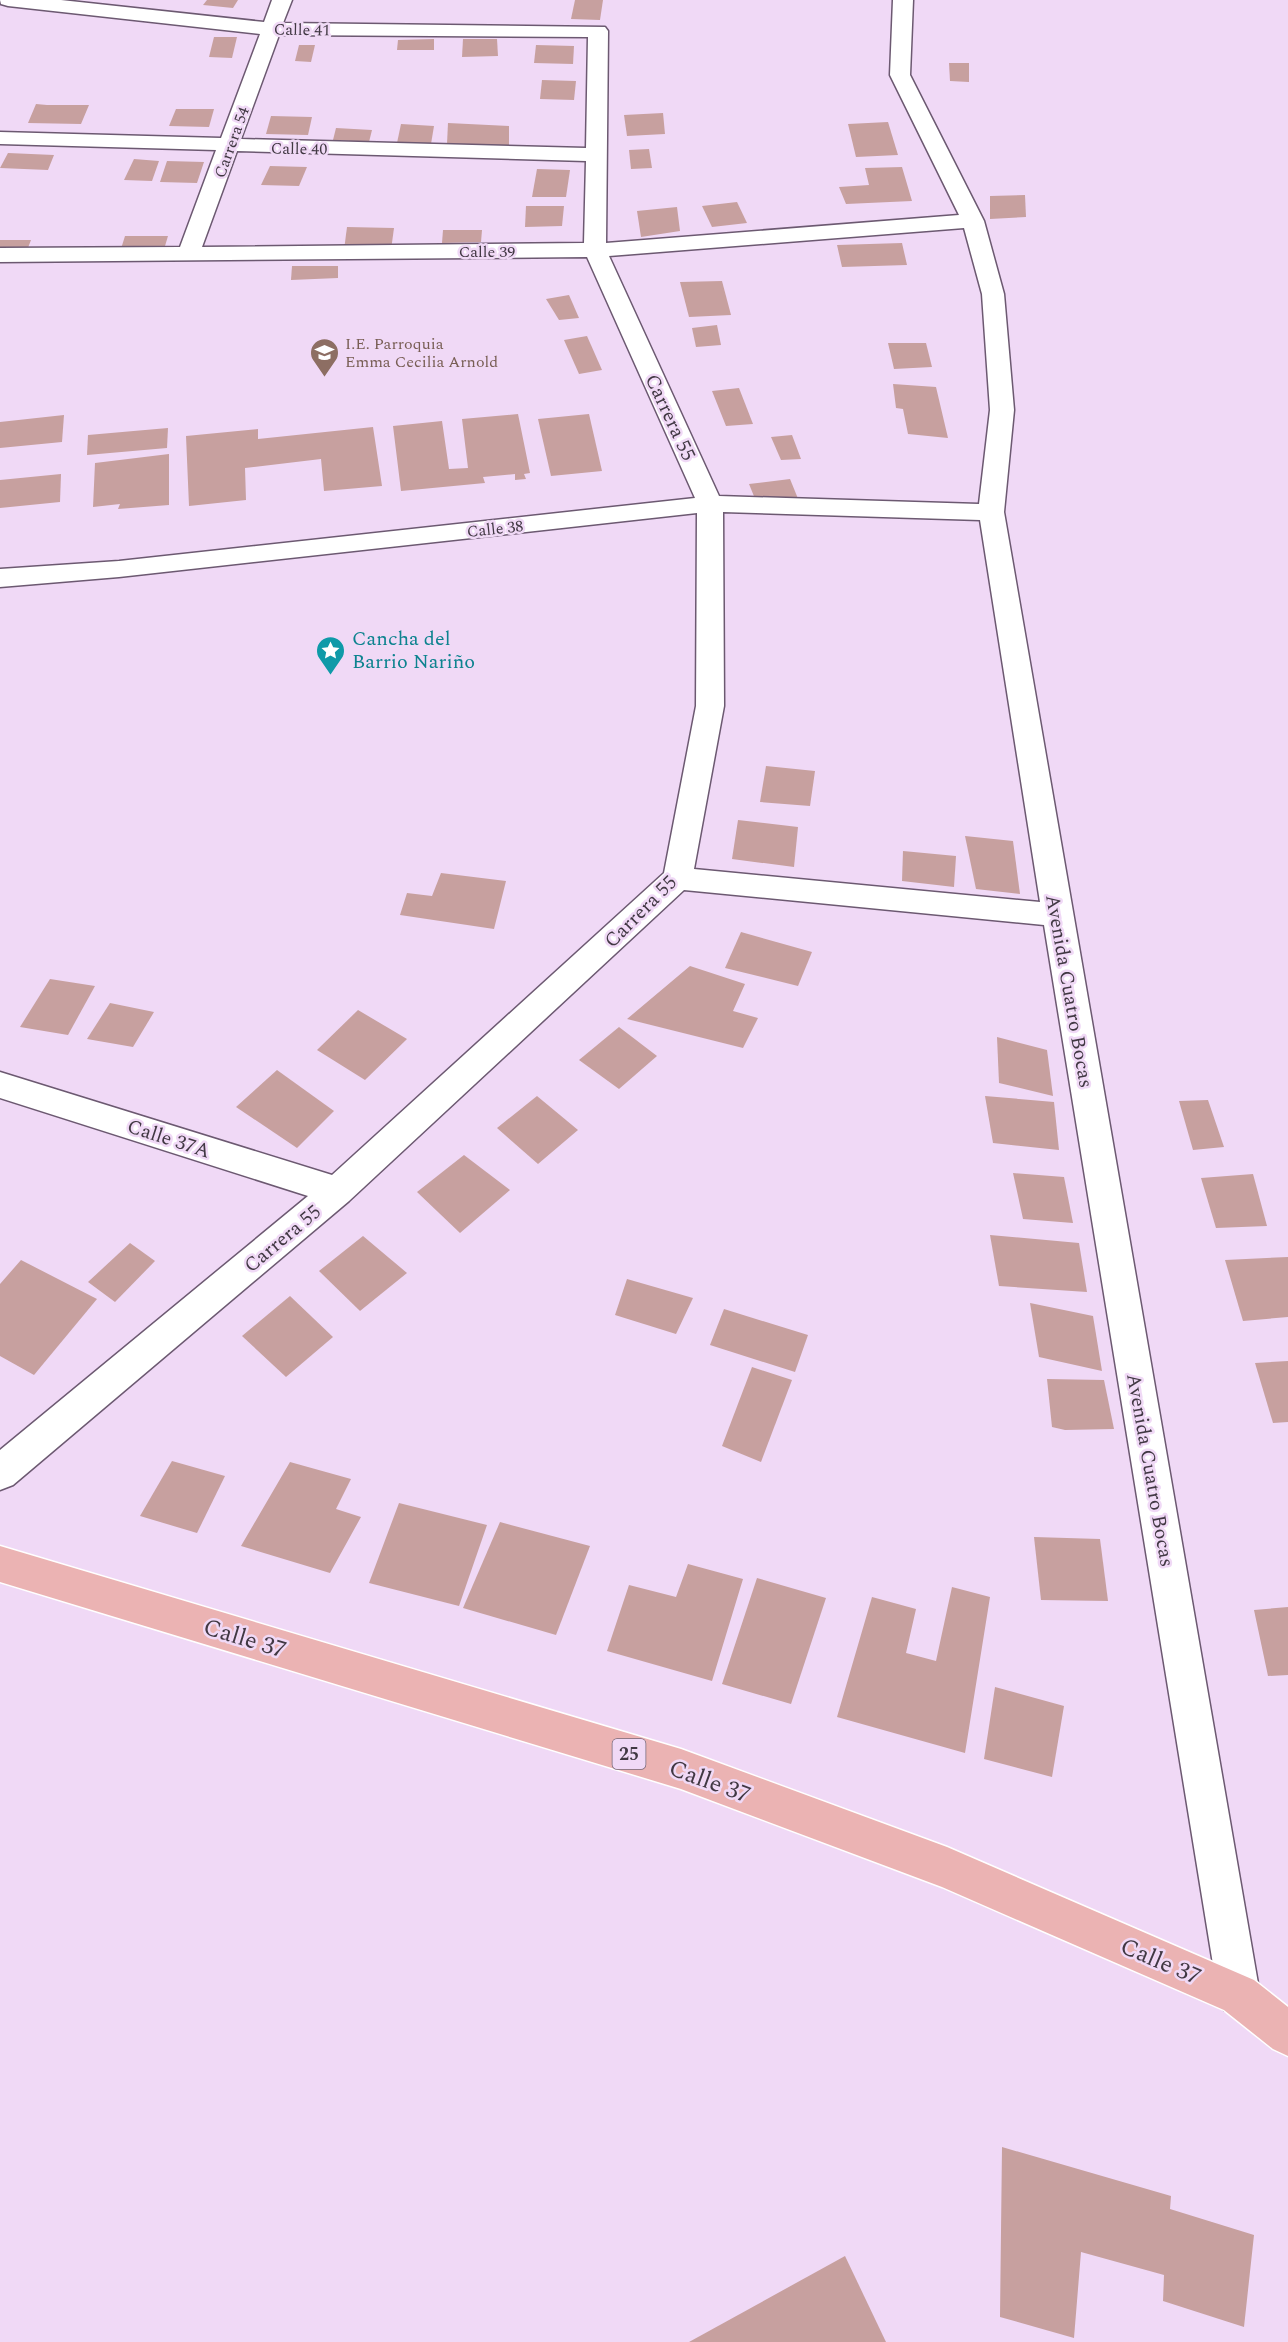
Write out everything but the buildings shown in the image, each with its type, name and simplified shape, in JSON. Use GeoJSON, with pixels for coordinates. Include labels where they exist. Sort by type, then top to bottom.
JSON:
{"type":"FeatureCollection","features":[{"type":"Feature","properties":{"kind":"main road","name":"Calle 37"},"geometry":{"type":"LineString","coordinates":[[0,1563],[681,1769],[947,1868],[1239,1995],[1288,2034]]}},
{"type":"Feature","properties":{"kind":"street","name":"Calle 41"},"geometry":{"type":"LineString","coordinates":[[8,0],[84,4],[272,29],[598,31]]}},
{"type":"Feature","properties":{"kind":"street","name":"Carrera 54"},"geometry":{"type":"LineString","coordinates":[[188,254],[282,0]]}},
{"type":"Feature","properties":{"kind":"street","name":"Avenida Cuatro Bocas"},"geometry":{"type":"LineString","coordinates":[[903,0],[900,75],[972,221],[993,294],[1002,410],[992,512],[1057,915],[1239,1995]]}},
{"type":"Feature","properties":{"kind":"street","name":"Carrera 55"},"geometry":{"type":"LineString","coordinates":[[0,1473],[338,1191],[678,878],[710,706],[710,504],[595,250],[598,31]]}},
{"type":"Feature","properties":{"kind":"street","name":"Calle 40"},"geometry":{"type":"LineString","coordinates":[[0,138],[598,155]]}},
{"type":"Feature","properties":{"kind":"street","name":"Calle 39"},"geometry":{"type":"LineString","coordinates":[[0,255],[595,250],[972,221]]}},
{"type":"Feature","properties":{"kind":"street","name":"Calle 38"},"geometry":{"type":"LineString","coordinates":[[0,578],[119,569],[710,504],[992,512]]}},
{"type":"Feature","properties":{"kind":"street"},"geometry":{"type":"LineString","coordinates":[[678,878],[1057,915]]}},
{"type":"Feature","properties":{"kind":"street","name":"Calle 37A"},"geometry":{"type":"LineString","coordinates":[[0,1085],[338,1191]]}},
{"type":"Feature","properties":{"kind":"place","name":"I.E. Parroquia Emma Cecilia Arnold"},"geometry":{"type":"Point","coordinates":[324,378]}},
{"type":"Feature","properties":{"kind":"place","name":"Cancha del Barrio Nariño"},"geometry":{"type":"Point","coordinates":[331,676]}}]}
